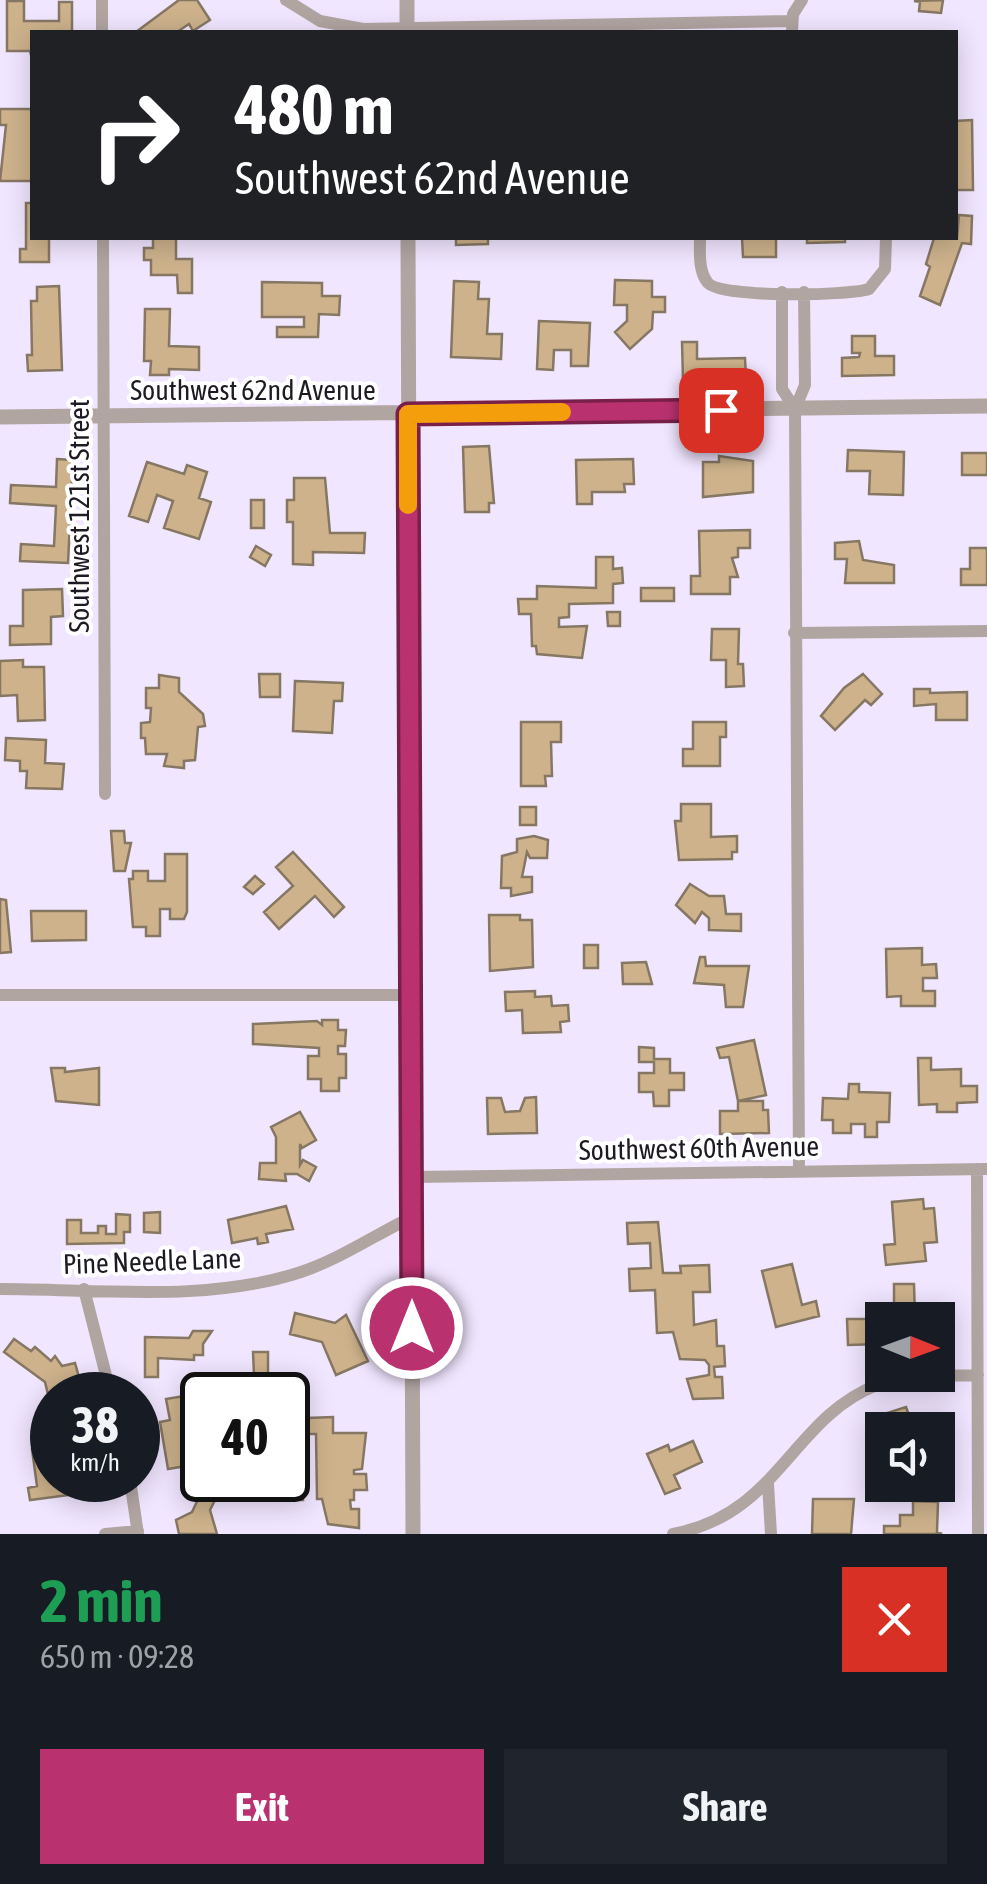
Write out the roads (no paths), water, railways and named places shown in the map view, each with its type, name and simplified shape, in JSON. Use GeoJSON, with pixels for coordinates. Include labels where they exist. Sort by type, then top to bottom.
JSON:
{"type":"FeatureCollection","features":[{"type":"Feature","properties":{"kind":"street"},"geometry":{"type":"LineString","coordinates":[[102,0],[102,30]]}},
{"type":"Feature","properties":{"kind":"street"},"geometry":{"type":"LineString","coordinates":[[286,0],[334,25],[408,30],[792,27],[802,0]]}},
{"type":"Feature","properties":{"kind":"street"},"geometry":{"type":"LineString","coordinates":[[407,0],[408,30]]}},
{"type":"Feature","properties":{"kind":"street","name":"Southwest 121st Street"},"geometry":{"type":"LineString","coordinates":[[103,240],[105,794]]}},
{"type":"Feature","properties":{"kind":"street"},"geometry":{"type":"LineString","coordinates":[[408,240],[413,1534]]}},
{"type":"Feature","properties":{"kind":"street"},"geometry":{"type":"LineString","coordinates":[[700,240],[706,281],[725,292],[861,292],[879,282],[886,262],[886,240]]}},
{"type":"Feature","properties":{"kind":"street"},"geometry":{"type":"LineString","coordinates":[[782,292],[782,389],[795,409]]}},
{"type":"Feature","properties":{"kind":"street"},"geometry":{"type":"LineString","coordinates":[[798,1171],[795,409],[804,385],[804,292]]}},
{"type":"Feature","properties":{"kind":"street","name":"Southwest 62nd Avenue"},"geometry":{"type":"LineString","coordinates":[[0,416],[987,406]]}},
{"type":"Feature","properties":{"kind":"street"},"geometry":{"type":"LineString","coordinates":[[794,633],[987,630]]}},
{"type":"Feature","properties":{"kind":"street"},"geometry":{"type":"LineString","coordinates":[[0,995],[412,994]]}},
{"type":"Feature","properties":{"kind":"street"},"geometry":{"type":"LineString","coordinates":[[978,1534],[982,1169]]}},
{"type":"Feature","properties":{"kind":"street","name":"Southwest 60th Avenue"},"geometry":{"type":"LineString","coordinates":[[412,1178],[982,1169]]}},
{"type":"Feature","properties":{"kind":"street","name":"Pine Needle Lane"},"geometry":{"type":"LineString","coordinates":[[0,1289],[198,1290],[270,1280],[316,1266],[412,1217]]}},
{"type":"Feature","properties":{"kind":"street"},"geometry":{"type":"LineString","coordinates":[[84,1288],[105,1372]]}},
{"type":"Feature","properties":{"kind":"street"},"geometry":{"type":"LineString","coordinates":[[673,1534],[724,1518],[768,1484],[815,1431],[860,1393],[906,1378],[978,1375]]}},
{"type":"Feature","properties":{"kind":"street"},"geometry":{"type":"LineString","coordinates":[[768,1484],[772,1534]]}},
{"type":"Feature","properties":{"kind":"street"},"geometry":{"type":"LineString","coordinates":[[105,1534],[138,1533],[133,1502]]}}]}
